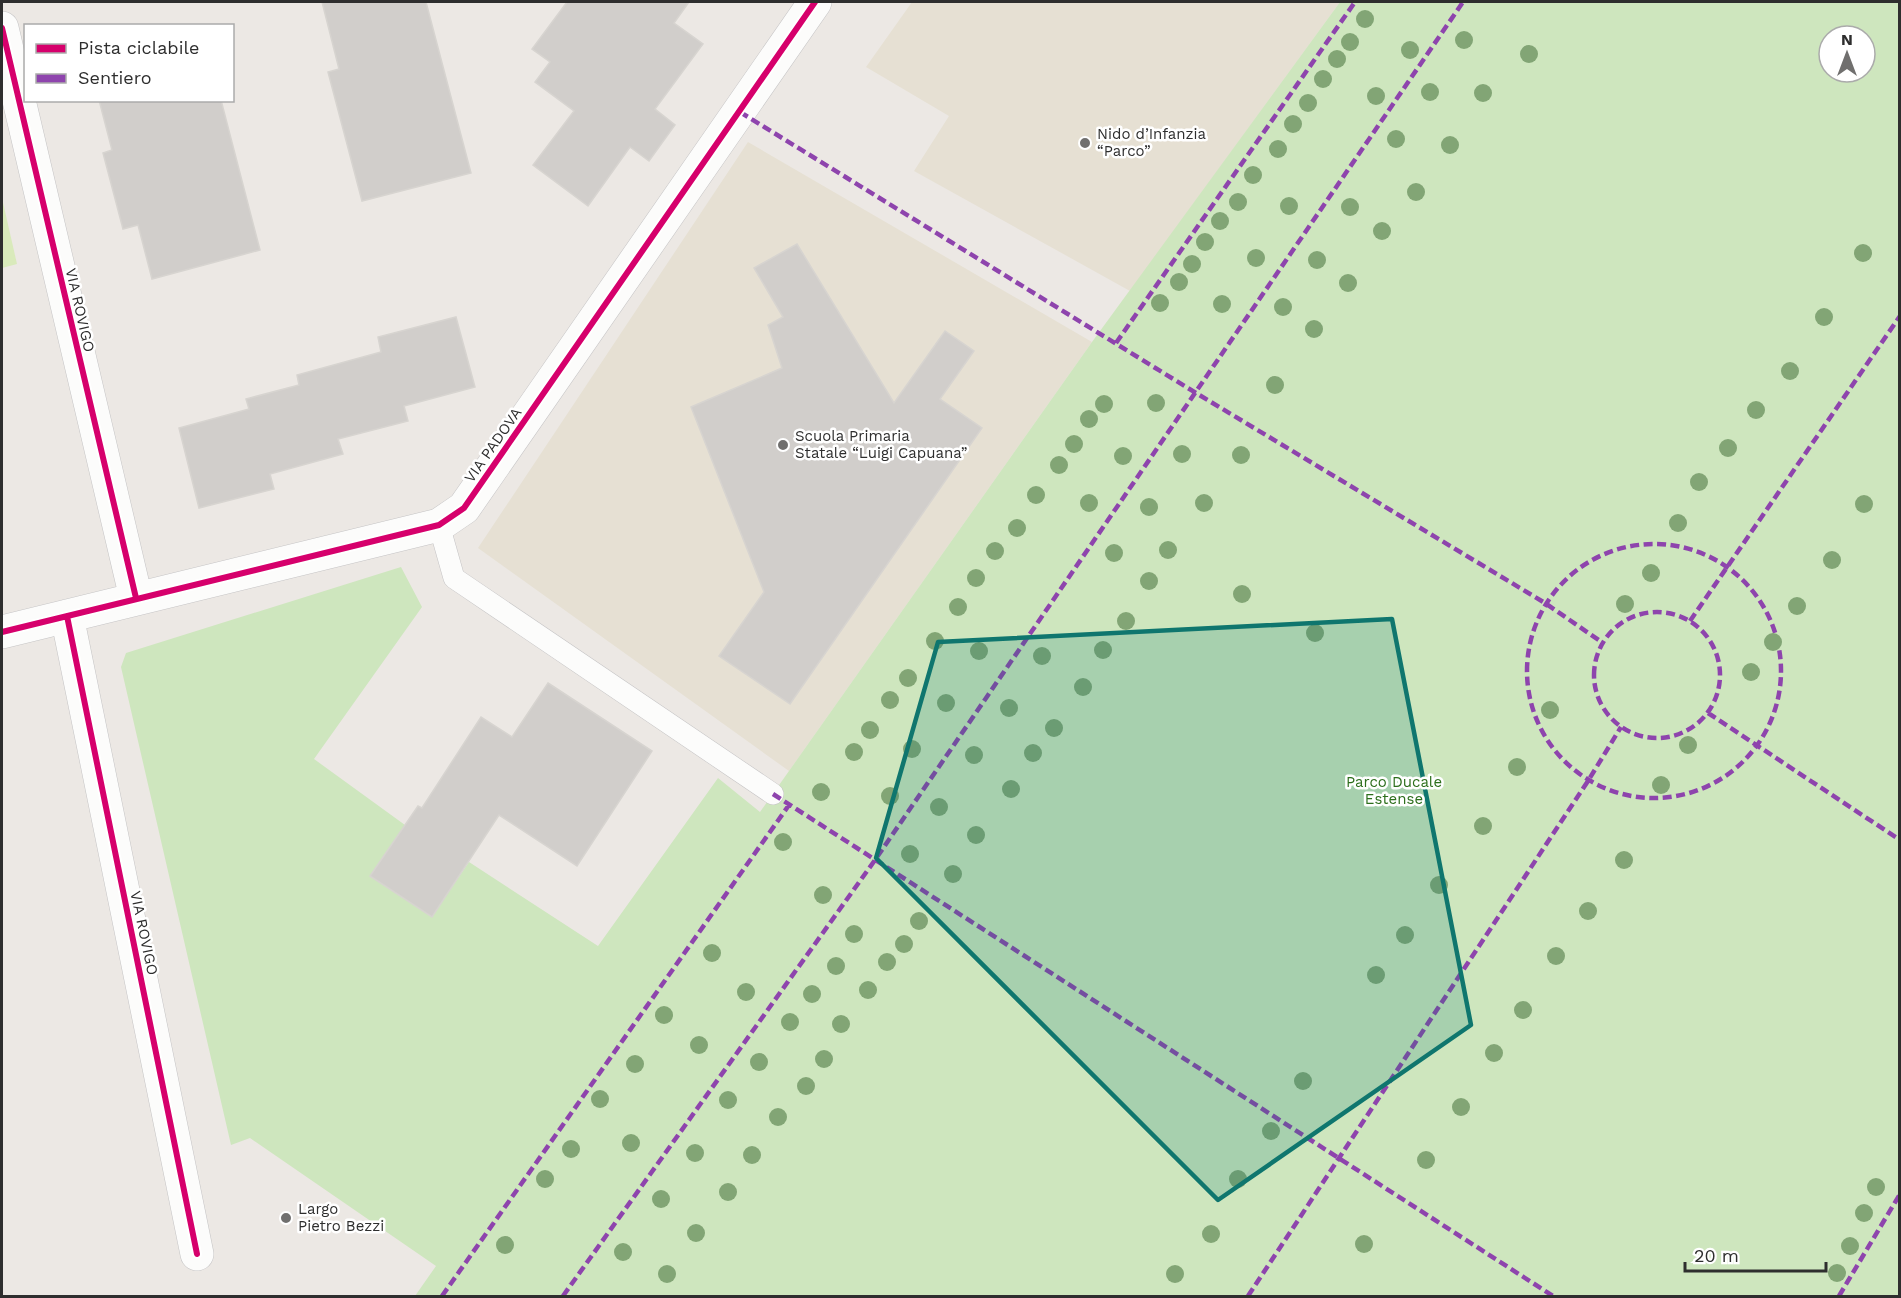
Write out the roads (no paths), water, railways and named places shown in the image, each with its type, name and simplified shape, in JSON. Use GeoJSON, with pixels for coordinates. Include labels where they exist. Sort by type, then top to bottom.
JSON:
{"type":"FeatureCollection","features":[{"type":"Feature","properties":{"kind":"street","name":"VIA PADOVA"},"geometry":{"type":"LineString","coordinates":[[2,632],[439,525],[464,508],[815,2]]}},
{"type":"Feature","properties":{"kind":"street","name":"VIA ROVIGO"},"geometry":{"type":"LineString","coordinates":[[2,28],[136,598]]}},
{"type":"Feature","properties":{"kind":"street","name":"VIA ROVIGO"},"geometry":{"type":"LineString","coordinates":[[67,616],[197,1254]]}},
{"type":"Feature","properties":{"kind":"lane"},"geometry":{"type":"LineString","coordinates":[[439,525],[454,578],[772,794]]}},
{"type":"Feature","properties":{"kind":"place","name":"Nido d’Infanzia “Parco”"},"geometry":{"type":"Point","coordinates":[1085,143]}},
{"type":"Feature","properties":{"kind":"place","name":"Scuola Primaria Statale “Luigi Capuana”"},"geometry":{"type":"Point","coordinates":[783,445]}},
{"type":"Feature","properties":{"kind":"place","name":"Largo Pietro Bezzi"},"geometry":{"type":"Point","coordinates":[286,1218]}},
{"type":"Feature","properties":{"kind":"park label","name":"Parco Ducale Estense"},"geometry":{"type":"Point","coordinates":[1394,790]}}]}
